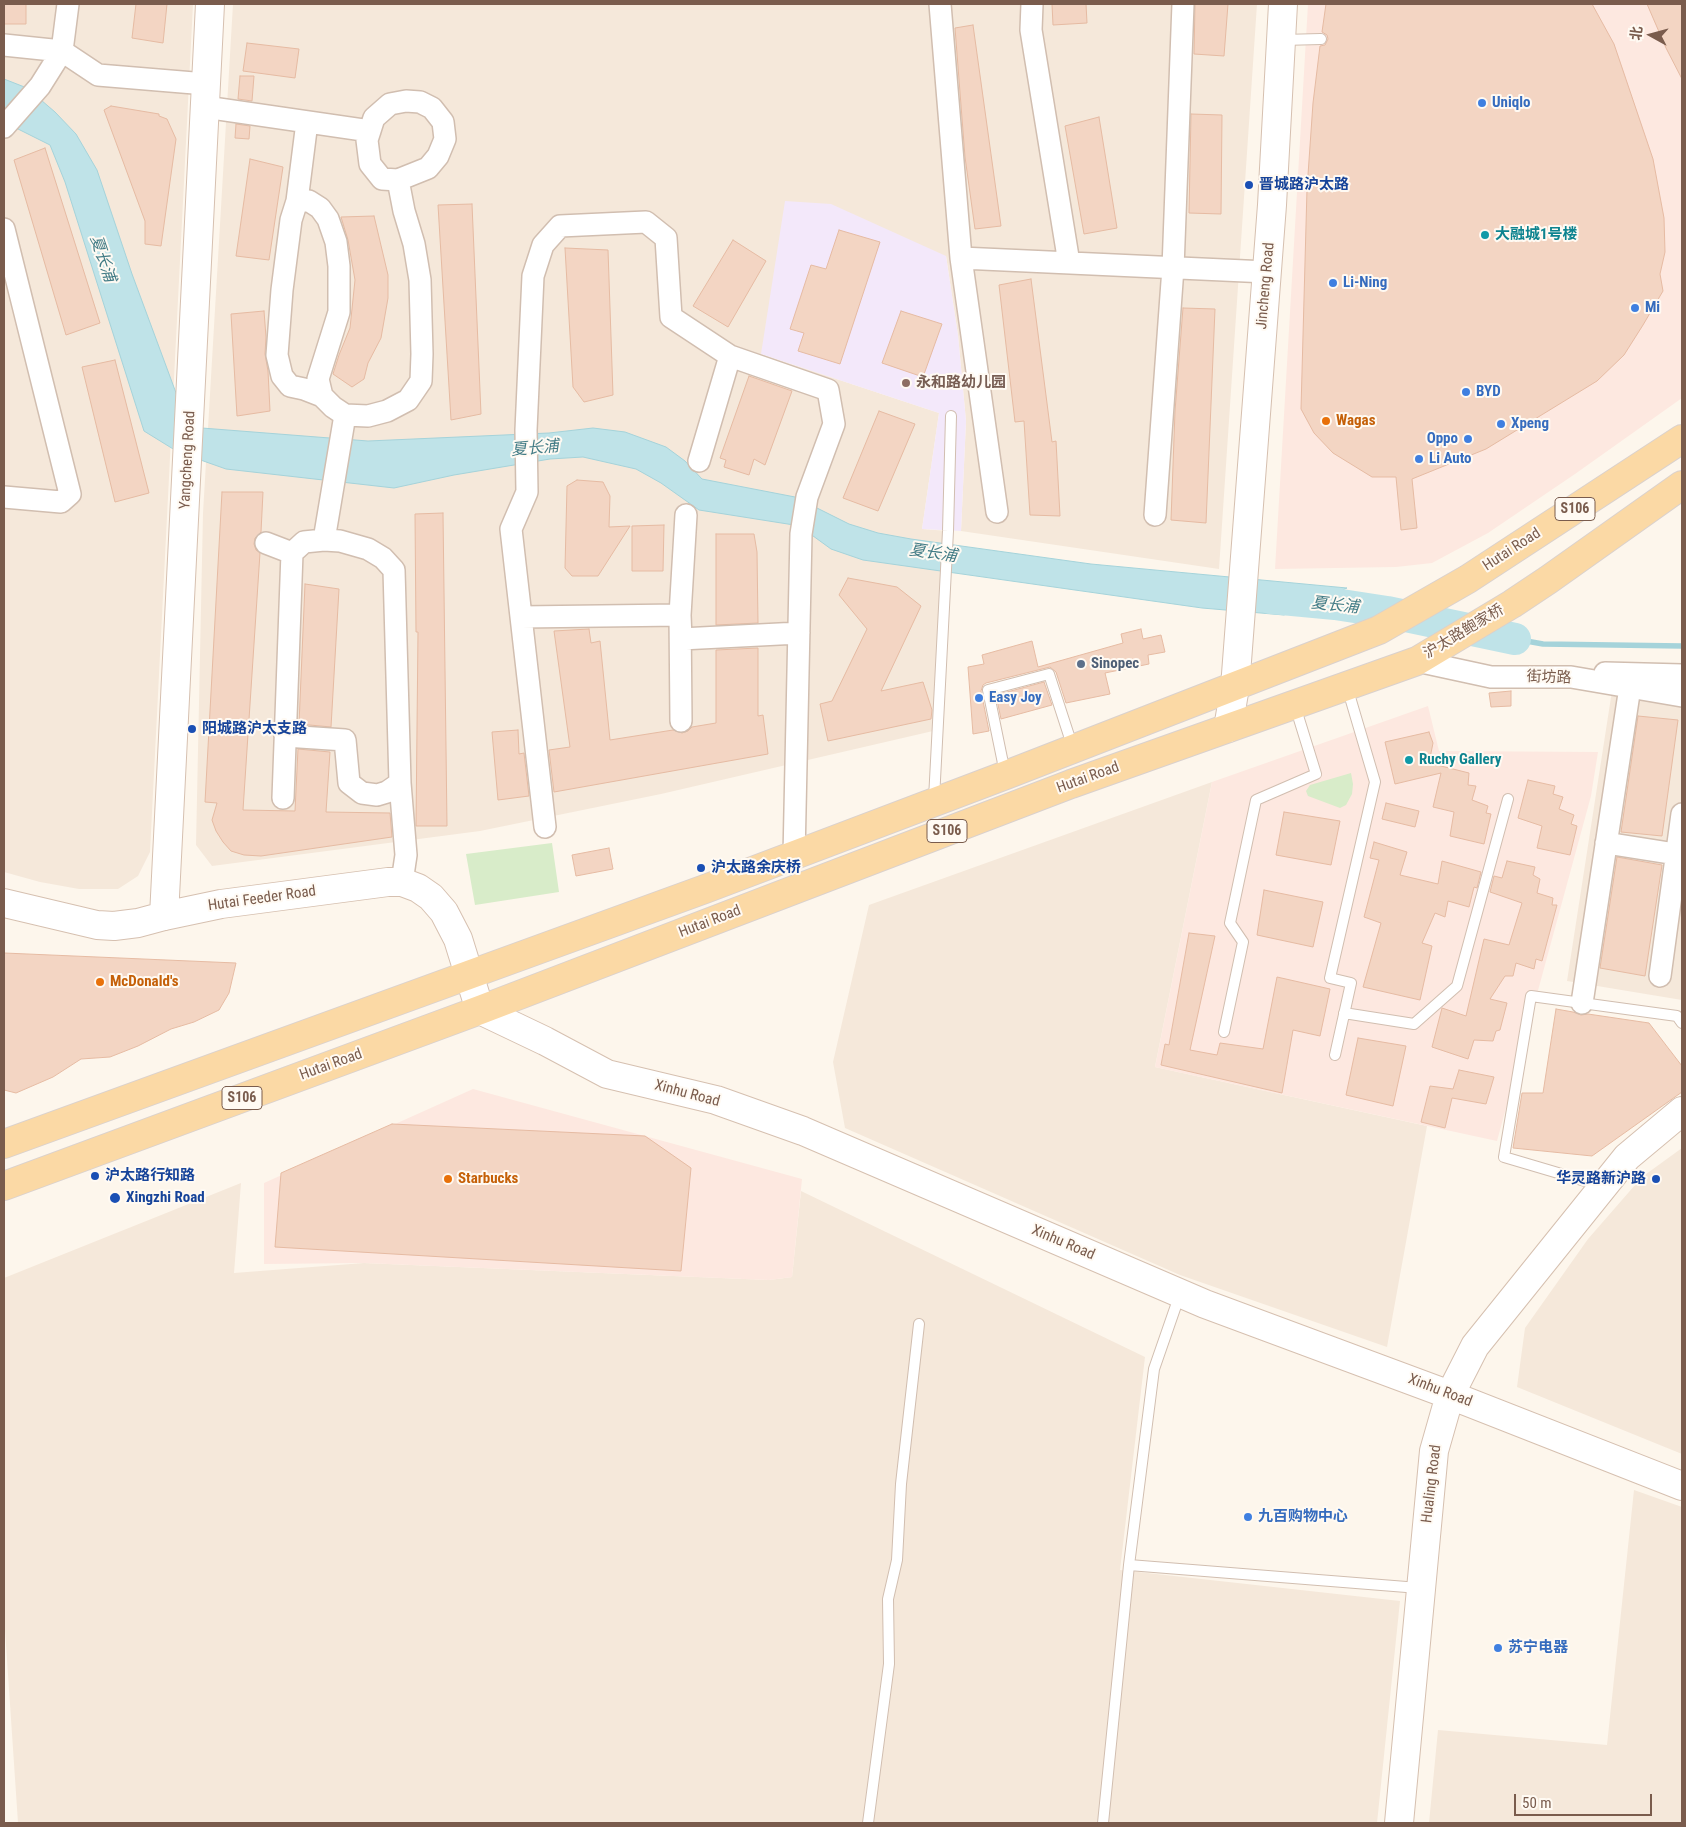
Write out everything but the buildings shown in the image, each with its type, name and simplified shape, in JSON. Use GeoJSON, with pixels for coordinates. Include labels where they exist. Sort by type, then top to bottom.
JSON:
{"type":"FeatureCollection","features":[{"type":"Feature","properties":{"kind":"main road","name":"Hutai Road"},"geometry":{"type":"LineString","coordinates":[[4,1144],[470,976],[794,856],[1378,630],[1468,579],[1682,440]]}},
{"type":"Feature","properties":{"kind":"main road","name":"沪太路鲍家桥"},"geometry":{"type":"LineString","coordinates":[[1417,661],[1512,604],[1682,485]]}},
{"type":"Feature","properties":{"kind":"main road","name":"Hutai Road"},"geometry":{"type":"LineString","coordinates":[[4,1186],[480,1010],[1071,784],[1417,661]]}},
{"type":"Feature","properties":{"kind":"street"},"geometry":{"type":"LineString","coordinates":[[4,127],[40,86],[62,52],[68,4]]}},
{"type":"Feature","properties":{"kind":"street","name":"Yangcheng Road"},"geometry":{"type":"LineString","coordinates":[[164,916],[210,4]]}},
{"type":"Feature","properties":{"kind":"street"},"geometry":{"type":"LineString","coordinates":[[940,4],[961,258],[996,512]]}},
{"type":"Feature","properties":{"kind":"street"},"geometry":{"type":"LineString","coordinates":[[1032,4],[1031,30],[1069,263]]}},
{"type":"Feature","properties":{"kind":"street"},"geometry":{"type":"LineString","coordinates":[[1155,514],[1172,268],[1183,4]]}},
{"type":"Feature","properties":{"kind":"street","name":"Jincheng Road"},"geometry":{"type":"LineString","coordinates":[[1234,687],[1274,185],[1283,4]]}},
{"type":"Feature","properties":{"kind":"street"},"geometry":{"type":"LineString","coordinates":[[4,45],[62,52],[98,75],[206,95],[307,122],[370,131]]}},
{"type":"Feature","properties":{"kind":"street"},"geometry":{"type":"LineString","coordinates":[[406,101],[420,102],[432,108],[443,122],[445,139],[438,156],[428,168],[398,180],[382,179],[370,164],[367,140],[374,118],[390,104],[406,101]]}},
{"type":"Feature","properties":{"kind":"street"},"geometry":{"type":"LineString","coordinates":[[307,122],[297,201],[291,220],[282,290],[277,354],[282,376],[290,386],[322,396],[344,422],[324,540]]}},
{"type":"Feature","properties":{"kind":"street"},"geometry":{"type":"LineString","coordinates":[[344,422],[387,411],[408,400],[421,381],[420,280],[414,244],[404,211],[398,180]]}},
{"type":"Feature","properties":{"kind":"street"},"geometry":{"type":"LineString","coordinates":[[297,201],[309,201],[320,208],[328,219],[336,242],[339,312],[318,379],[322,396]]}},
{"type":"Feature","properties":{"kind":"street"},"geometry":{"type":"LineString","coordinates":[[546,827],[511,529],[526,492],[526,430],[533,276],[544,244],[560,226],[646,222],[666,238],[671,317],[730,356],[828,390],[834,424],[806,497],[801,534],[794,780],[794,856]]}},
{"type":"Feature","properties":{"kind":"street"},"geometry":{"type":"LineString","coordinates":[[4,228],[70,494],[61,502],[4,497]]}},
{"type":"Feature","properties":{"kind":"street"},"geometry":{"type":"LineString","coordinates":[[961,258],[1267,272]]}},
{"type":"Feature","properties":{"kind":"street"},"geometry":{"type":"LineString","coordinates":[[699,461],[730,356]]}},
{"type":"Feature","properties":{"kind":"street"},"geometry":{"type":"LineString","coordinates":[[682,721],[680,615],[686,515]]}},
{"type":"Feature","properties":{"kind":"street"},"geometry":{"type":"LineString","coordinates":[[283,798],[292,553],[304,542],[340,541],[368,549],[383,558],[394,570],[400,783],[406,855],[402,882]]}},
{"type":"Feature","properties":{"kind":"street"},"geometry":{"type":"LineString","coordinates":[[266,543],[292,553]]}},
{"type":"Feature","properties":{"kind":"street"},"geometry":{"type":"LineString","coordinates":[[521,617],[680,615]]}},
{"type":"Feature","properties":{"kind":"street"},"geometry":{"type":"LineString","coordinates":[[681,639],[799,633]]}},
{"type":"Feature","properties":{"kind":"street","name":"街坊路"},"geometry":{"type":"LineString","coordinates":[[1417,661],[1491,677],[1572,677],[1682,696]]}},
{"type":"Feature","properties":{"kind":"street"},"geometry":{"type":"LineString","coordinates":[[1572,677],[1609,672],[1682,675]]}},
{"type":"Feature","properties":{"kind":"street"},"geometry":{"type":"LineString","coordinates":[[1228,728],[1234,687]]}},
{"type":"Feature","properties":{"kind":"street"},"geometry":{"type":"LineString","coordinates":[[1582,1003],[1630,687]]}},
{"type":"Feature","properties":{"kind":"street"},"geometry":{"type":"LineString","coordinates":[[285,736],[345,740],[349,783],[362,793],[377,795],[387,792],[400,783]]}},
{"type":"Feature","properties":{"kind":"street"},"geometry":{"type":"LineString","coordinates":[[1660,976],[1680,855],[1682,814]]}},
{"type":"Feature","properties":{"kind":"street"},"geometry":{"type":"LineString","coordinates":[[1606,843],[1680,855]]}},
{"type":"Feature","properties":{"kind":"street","name":"Hutai Feeder Road"},"geometry":{"type":"LineString","coordinates":[[4,903],[98,925],[114,926],[138,923],[220,904],[388,882],[402,882],[418,888],[431,897],[444,912],[458,939],[470,976]]}},
{"type":"Feature","properties":{"kind":"street"},"geometry":{"type":"LineString","coordinates":[[470,976],[480,1010]]}},
{"type":"Feature","properties":{"kind":"street","name":"Xinhu Road"},"geometry":{"type":"LineString","coordinates":[[480,1010],[607,1074],[716,1100],[803,1131],[1180,1293],[1450,1395],[1682,1486]]}},
{"type":"Feature","properties":{"kind":"street","name":"Hualing Road"},"geometry":{"type":"LineString","coordinates":[[1398,1823],[1434,1451],[1450,1395],[1475,1346],[1627,1156],[1682,1112]]}},
{"type":"Feature","properties":{"kind":"lane"},"geometry":{"type":"LineString","coordinates":[[1281,40],[1321,39]]}},
{"type":"Feature","properties":{"kind":"lane"},"geometry":{"type":"LineString","coordinates":[[934,803],[948,531],[951,416]]}},
{"type":"Feature","properties":{"kind":"lane"},"geometry":{"type":"LineString","coordinates":[[1006,775],[988,690],[1049,674],[1074,749]]}},
{"type":"Feature","properties":{"kind":"lane"},"geometry":{"type":"LineString","coordinates":[[1335,1055],[1351,982],[1330,978],[1375,782],[1346,686]]}},
{"type":"Feature","properties":{"kind":"lane"},"geometry":{"type":"LineString","coordinates":[[1224,1032],[1243,942],[1230,923],[1256,800],[1316,774],[1294,705]]}},
{"type":"Feature","properties":{"kind":"lane"},"geometry":{"type":"LineString","coordinates":[[1344,1012],[1414,1024],[1457,986],[1508,799]]}},
{"type":"Feature","properties":{"kind":"lane"},"geometry":{"type":"LineString","coordinates":[[1603,1186],[1504,1157],[1531,996],[1677,1016],[1682,1023]]}},
{"type":"Feature","properties":{"kind":"lane"},"geometry":{"type":"LineString","coordinates":[[1103,1823],[1129,1565],[1154,1369],[1180,1293]]}},
{"type":"Feature","properties":{"kind":"lane"},"geometry":{"type":"LineString","coordinates":[[868,1823],[889,1664],[888,1599],[897,1560],[901,1484],[919,1324]]}},
{"type":"Feature","properties":{"kind":"lane"},"geometry":{"type":"LineString","coordinates":[[1129,1565],[1421,1588]]}},
{"type":"Feature","properties":{"kind":"shaded area"},"geometry":{"type":"Polygon","coordinates":[[[4,4],[193,4],[150,852],[138,876],[118,889],[79,889],[40,882],[4,872],[4,4]]]}},
{"type":"Feature","properties":{"kind":"shaded area"},"geometry":{"type":"Polygon","coordinates":[[[233,4],[1257,4],[1219,569],[961,531],[966,421],[958,335],[946,256],[761,354],[939,413],[922,529],[948,531],[933,731],[661,794],[480,831],[212,866],[196,845],[203,513],[233,4]]]}},
{"type":"Feature","properties":{"kind":"shaded area","name":"大融城1号楼"},"geometry":{"type":"Polygon","coordinates":[[[1308,4],[1682,4],[1682,398],[1488,533],[1432,563],[1396,567],[1275,569],[1308,4]]]}},
{"type":"Feature","properties":{"kind":"shaded area","name":"永和路幼儿园"},"geometry":{"type":"Polygon","coordinates":[[[785,201],[831,204],[946,256],[958,335],[966,421],[961,531],[922,529],[939,413],[761,354],[785,201]]]}},
{"type":"Feature","properties":{"kind":"shaded area"},"geometry":{"type":"Polygon","coordinates":[[[1616,665],[1682,667],[1682,1000],[1567,981],[1616,665]]]}},
{"type":"Feature","properties":{"kind":"shaded area"},"geometry":{"type":"Polygon","coordinates":[[[1428,706],[1439,751],[1598,752],[1591,796],[1497,1141],[1155,1067],[1212,782],[1428,706]]]}},
{"type":"Feature","properties":{"kind":"shaded area"},"geometry":{"type":"Polygon","coordinates":[[[1212,782],[1155,1067],[1427,1126],[1387,1347],[1180,1275],[845,1128],[833,1062],[869,905],[1212,782]]]}},
{"type":"Feature","properties":{"kind":"shaded area"},"geometry":{"type":"Polygon","coordinates":[[[473,1089],[802,1179],[792,1277],[769,1280],[364,1263],[264,1264],[264,1183],[473,1089]]]}},
{"type":"Feature","properties":{"kind":"shaded area"},"geometry":{"type":"Polygon","coordinates":[[[1682,1148],[1682,1454],[1517,1387],[1525,1328],[1588,1239],[1642,1177],[1682,1148]]]}},
{"type":"Feature","properties":{"kind":"shaded area"},"geometry":{"type":"Polygon","coordinates":[[[241,1183],[234,1273],[364,1263],[769,1280],[792,1277],[801,1191],[1145,1357],[1120,1570],[1400,1601],[1377,1823],[18,1823],[4,1615],[4,1278],[241,1183]]]}},
{"type":"Feature","properties":{"kind":"shaded area"},"geometry":{"type":"Polygon","coordinates":[[[1634,1490],[1682,1507],[1682,1823],[1429,1823],[1438,1730],[1607,1745],[1634,1490]]]}},
{"type":"Feature","properties":{"kind":"green space"},"geometry":{"type":"Polygon","coordinates":[[[1351,773],[1352,794],[1346,805],[1340,808],[1308,796],[1306,791],[1310,785],[1351,773]]]}},
{"type":"Feature","properties":{"kind":"green space"},"geometry":{"type":"Polygon","coordinates":[[[552,843],[559,892],[475,905],[466,854],[552,843]]]}},
{"type":"Feature","properties":{"kind":"water"},"geometry":{"type":"Polygon","coordinates":[[[4,79],[27,88],[55,112],[76,134],[97,170],[132,274],[182,409],[202,428],[368,441],[549,433],[593,428],[625,432],[666,447],[685,461],[702,479],[795,497],[849,524],[878,533],[1091,564],[1347,588],[1284,615],[1202,608],[863,560],[831,549],[794,525],[699,510],[661,483],[636,469],[583,457],[550,459],[454,475],[394,488],[226,469],[178,452],[144,431],[65,182],[50,145],[4,122],[4,79]]]}},
{"type":"Feature","properties":{"kind":"waterway","name":"夏长浦"},"geometry":{"type":"LineString","coordinates":[[1271,598],[1335,604],[1387,612],[1515,639]]}},
{"type":"Feature","properties":{"kind":"waterway","name":"夏长浦"},"geometry":{"type":"LineString","coordinates":[[1515,639],[1543,644],[1682,646]]}},
{"type":"Feature","properties":{"kind":"place","name":"Uniqlo"},"geometry":{"type":"Point","coordinates":[1482,103]}},
{"type":"Feature","properties":{"kind":"place","name":"晋城路沪太路"},"geometry":{"type":"Point","coordinates":[1249,185]}},
{"type":"Feature","properties":{"kind":"place","name":"大融城1号楼"},"geometry":{"type":"Point","coordinates":[1485,235]}},
{"type":"Feature","properties":{"kind":"place","name":"Li-Ning"},"geometry":{"type":"Point","coordinates":[1333,283]}},
{"type":"Feature","properties":{"kind":"place","name":"Mi"},"geometry":{"type":"Point","coordinates":[1635,308]}},
{"type":"Feature","properties":{"kind":"place","name":"永和路幼儿园"},"geometry":{"type":"Point","coordinates":[906,383]}},
{"type":"Feature","properties":{"kind":"place","name":"BYD"},"geometry":{"type":"Point","coordinates":[1466,392]}},
{"type":"Feature","properties":{"kind":"place","name":"Wagas"},"geometry":{"type":"Point","coordinates":[1326,421]}},
{"type":"Feature","properties":{"kind":"place","name":"Xpeng"},"geometry":{"type":"Point","coordinates":[1501,424]}},
{"type":"Feature","properties":{"kind":"place","name":"Oppo"},"geometry":{"type":"Point","coordinates":[1468,439]}},
{"type":"Feature","properties":{"kind":"place","name":"Li Auto"},"geometry":{"type":"Point","coordinates":[1419,459]}},
{"type":"Feature","properties":{"kind":"place","name":"Sinopec"},"geometry":{"type":"Point","coordinates":[1081,664]}},
{"type":"Feature","properties":{"kind":"place","name":"Easy Joy"},"geometry":{"type":"Point","coordinates":[979,698]}},
{"type":"Feature","properties":{"kind":"place","name":"阳城路沪太支路"},"geometry":{"type":"Point","coordinates":[192,729]}},
{"type":"Feature","properties":{"kind":"place","name":"Ruchy Gallery"},"geometry":{"type":"Point","coordinates":[1409,760]}},
{"type":"Feature","properties":{"kind":"place","name":"沪太路余庆桥"},"geometry":{"type":"Point","coordinates":[701,868]}},
{"type":"Feature","properties":{"kind":"place","name":"McDonald's"},"geometry":{"type":"Point","coordinates":[100,982]}},
{"type":"Feature","properties":{"kind":"place","name":"沪太路行知路"},"geometry":{"type":"Point","coordinates":[95,1176]}},
{"type":"Feature","properties":{"kind":"place","name":"Starbucks"},"geometry":{"type":"Point","coordinates":[448,1179]}},
{"type":"Feature","properties":{"kind":"place","name":"华灵路新沪路"},"geometry":{"type":"Point","coordinates":[1656,1179]}},
{"type":"Feature","properties":{"kind":"place","name":"Xingzhi Road"},"geometry":{"type":"Point","coordinates":[115,1198]}},
{"type":"Feature","properties":{"kind":"place","name":"九百购物中心"},"geometry":{"type":"Point","coordinates":[1248,1517]}},
{"type":"Feature","properties":{"kind":"place","name":"苏宁电器"},"geometry":{"type":"Point","coordinates":[1498,1648]}}]}
